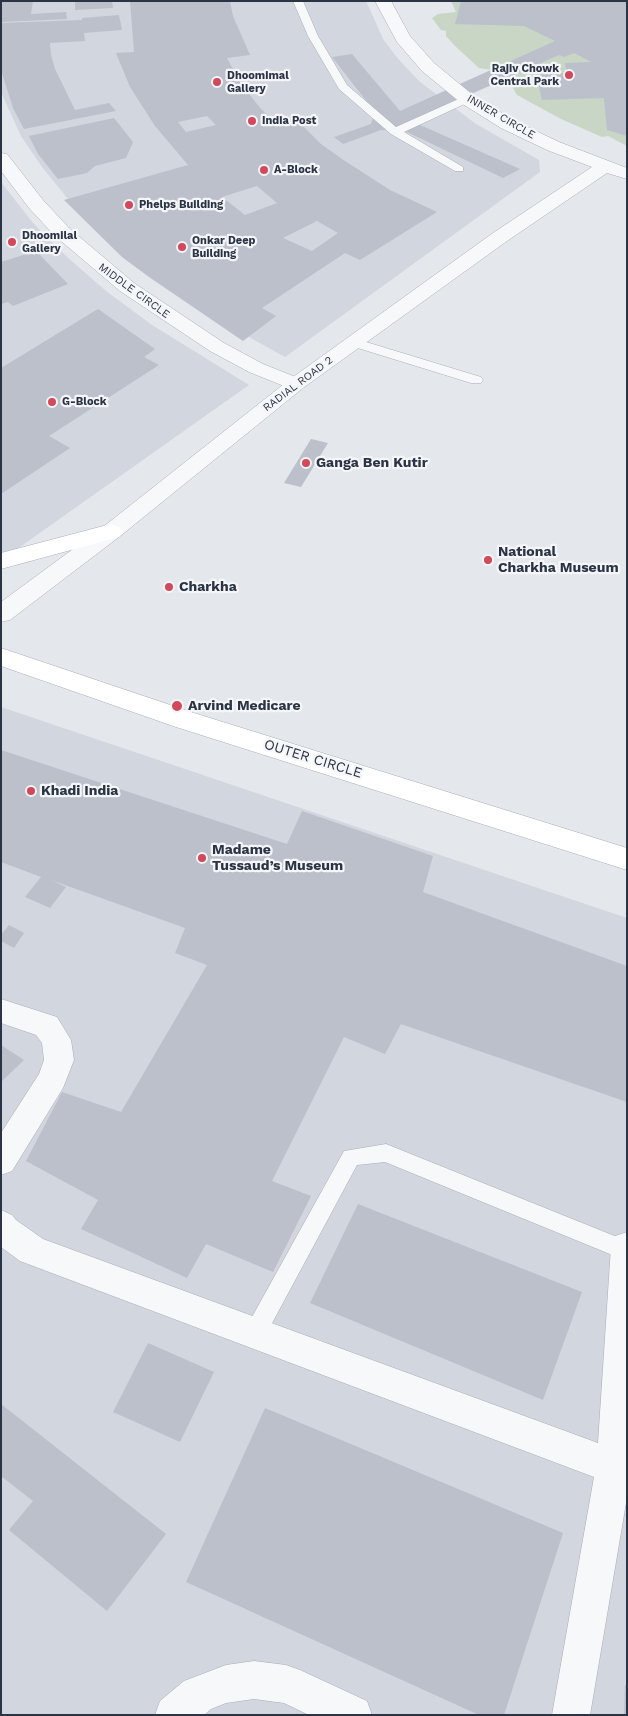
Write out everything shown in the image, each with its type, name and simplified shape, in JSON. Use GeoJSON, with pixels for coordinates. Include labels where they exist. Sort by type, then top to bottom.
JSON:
{"type":"FeatureCollection","features":[{"type":"Feature","properties":{"kind":"main road"},"geometry":{"type":"LineString","coordinates":[[1,561],[111,532]]}},
{"type":"Feature","properties":{"kind":"main road","name":"OUTER CIRCLE"},"geometry":{"type":"LineString","coordinates":[[1,657],[185,720],[627,859]]}},
{"type":"Feature","properties":{"kind":"street","name":"INNER CIRCLE"},"geometry":{"type":"LineString","coordinates":[[383,1],[403,38],[428,67],[467,99],[507,124],[553,146],[627,174]]}},
{"type":"Feature","properties":{"kind":"street","name":"MIDDLE CIRCLE"},"geometry":{"type":"LineString","coordinates":[[1,158],[36,204],[62,232],[127,288],[217,347],[256,368],[296,384]]}},
{"type":"Feature","properties":{"kind":"street","name":"RADIAL ROAD 2"},"geometry":{"type":"LineString","coordinates":[[1,614],[111,532],[296,384],[500,237],[604,166]]}},
{"type":"Feature","properties":{"kind":"street"},"geometry":{"type":"LineString","coordinates":[[1,1161],[52,1079],[59,1060],[56,1040],[46,1026],[2,1011]]}},
{"type":"Feature","properties":{"kind":"street"},"geometry":{"type":"LineString","coordinates":[[1,1225],[5,1231],[32,1250],[614,1467]]}},
{"type":"Feature","properties":{"kind":"street"},"geometry":{"type":"LineString","coordinates":[[571,1715],[614,1467],[627,1247]]}},
{"type":"Feature","properties":{"kind":"street"},"geometry":{"type":"LineString","coordinates":[[174,1715],[198,1695],[226,1684],[254,1680],[286,1684],[353,1715]]}},
{"type":"Feature","properties":{"kind":"lane"},"geometry":{"type":"LineString","coordinates":[[298,1],[313,36],[343,87],[395,132],[459,169]]}},
{"type":"Feature","properties":{"kind":"lane"},"geometry":{"type":"LineString","coordinates":[[395,132],[467,99]]}},
{"type":"Feature","properties":{"kind":"lane"},"geometry":{"type":"LineString","coordinates":[[353,342],[476,380]]}},
{"type":"Feature","properties":{"kind":"lane"},"geometry":{"type":"LineString","coordinates":[[255,1333],[351,1156],[386,1153],[626,1251]]}},
{"type":"Feature","properties":{"kind":"shaded area","name":"A-Block"},"geometry":{"type":"Polygon","coordinates":[[[1,1],[366,1],[383,39],[399,60],[420,82],[476,124],[539,160],[540,172],[285,357],[229,326],[68,199],[42,167],[21,136],[1,92],[1,1]]]}},
{"type":"Feature","properties":{"kind":"shaded area"},"geometry":{"type":"Polygon","coordinates":[[[1,182],[33,223],[67,257],[106,291],[152,325],[249,385],[10,554],[1,555],[1,182]]]}},
{"type":"Feature","properties":{"kind":"shaded area"},"geometry":{"type":"Polygon","coordinates":[[[1,707],[627,918],[627,1715],[1,1715],[1,707]]]}},
{"type":"Feature","properties":{"kind":"green space","name":"Rajiv Chowk Central Park"},"geometry":{"type":"Polygon","coordinates":[[[451,1],[627,1],[627,146],[608,136],[602,137],[561,119],[517,95],[513,88],[517,79],[505,72],[479,68],[455,46],[446,36],[446,31],[441,30],[432,18],[438,14],[456,12],[451,1]]]}},
{"type":"Feature","properties":{"kind":"building"},"geometry":{"type":"Polygon","coordinates":[[[1,1],[33,1],[31,14],[66,12],[67,19],[1,22],[1,1]]]}},
{"type":"Feature","properties":{"kind":"building"},"geometry":{"type":"Polygon","coordinates":[[[75,1],[112,1],[113,8],[75,10],[75,1]]]}},
{"type":"Feature","properties":{"kind":"building","name":"A-Block"},"geometry":{"type":"Polygon","coordinates":[[[130,1],[230,1],[233,16],[250,55],[227,58],[241,84],[261,109],[274,121],[294,117],[321,144],[342,159],[390,190],[437,212],[360,260],[345,253],[262,308],[276,316],[243,341],[122,257],[64,200],[188,165],[155,126],[130,87],[116,53],[134,52],[130,1]],[[207,116],[178,122],[186,132],[216,125],[207,116]],[[257,186],[222,197],[245,215],[277,203],[257,186]],[[317,221],[283,238],[312,251],[338,233],[317,221]]]}},
{"type":"Feature","properties":{"kind":"building","name":"Rajiv Chowk Central Park"},"geometry":{"type":"Polygon","coordinates":[[[461,1],[627,1],[627,136],[607,130],[604,98],[542,100],[536,73],[567,73],[565,63],[591,62],[574,53],[564,57],[559,55],[417,118],[420,125],[520,169],[503,178],[405,131],[381,130],[343,144],[334,137],[371,124],[375,112],[332,57],[352,54],[400,111],[555,41],[524,26],[455,24],[461,1]]]}},
{"type":"Feature","properties":{"kind":"building"},"geometry":{"type":"Polygon","coordinates":[[[119,15],[122,30],[84,33],[85,41],[50,43],[55,69],[75,110],[109,103],[116,111],[24,129],[13,108],[1,70],[1,23],[82,20],[82,18],[119,15]]]}},
{"type":"Feature","properties":{"kind":"building"},"geometry":{"type":"Polygon","coordinates":[[[114,118],[133,142],[126,158],[95,166],[87,173],[58,179],[38,154],[29,136],[114,118]]]}},
{"type":"Feature","properties":{"kind":"building"},"geometry":{"type":"Polygon","coordinates":[[[36,251],[68,284],[13,306],[8,302],[1,304],[1,262],[36,251]]]}},
{"type":"Feature","properties":{"kind":"building","name":"G-Block"},"geometry":{"type":"Polygon","coordinates":[[[98,309],[155,349],[144,357],[159,365],[49,436],[70,448],[1,494],[1,368],[98,309]]]}},
{"type":"Feature","properties":{"kind":"building","name":"Ganga Ben Kutir"},"geometry":{"type":"Polygon","coordinates":[[[311,439],[328,443],[301,487],[284,483],[311,439]]]}},
{"type":"Feature","properties":{"kind":"building"},"geometry":{"type":"Polygon","coordinates":[[[1,750],[287,844],[302,811],[433,856],[423,892],[627,966],[627,1102],[401,1024],[385,1054],[344,1037],[272,1181],[311,1196],[273,1272],[206,1244],[187,1278],[81,1229],[98,1200],[26,1161],[62,1092],[121,1112],[207,965],[175,953],[185,928],[51,880],[66,887],[50,908],[25,897],[41,877],[1,862],[1,750]]]}},
{"type":"Feature","properties":{"kind":"building"},"geometry":{"type":"Polygon","coordinates":[[[9,925],[24,933],[14,948],[1,941],[1,935],[9,925]]]}},
{"type":"Feature","properties":{"kind":"building"},"geometry":{"type":"Polygon","coordinates":[[[1,1045],[24,1060],[1,1082],[1,1045]]]}},
{"type":"Feature","properties":{"kind":"building"},"geometry":{"type":"Polygon","coordinates":[[[358,1204],[582,1292],[543,1400],[310,1303],[358,1204]]]}},
{"type":"Feature","properties":{"kind":"building"},"geometry":{"type":"Polygon","coordinates":[[[148,1343],[214,1372],[180,1442],[113,1412],[148,1343]]]}},
{"type":"Feature","properties":{"kind":"building"},"geometry":{"type":"Polygon","coordinates":[[[1,1404],[166,1534],[107,1611],[9,1530],[33,1501],[1,1476],[1,1404]]]}},
{"type":"Feature","properties":{"kind":"building"},"geometry":{"type":"Polygon","coordinates":[[[265,1408],[563,1533],[504,1715],[479,1715],[186,1582],[265,1408]]]}},
{"type":"Feature","properties":{"kind":"building"},"geometry":{"type":"Polygon","coordinates":[[[625,1685],[627,1685],[627,1715],[624,1715],[625,1685]]]}},
{"type":"Feature","properties":{"kind":"place","name":"Rajiv Chowk Central Park"},"geometry":{"type":"Point","coordinates":[569,75]}},
{"type":"Feature","properties":{"kind":"place","name":"Dhoomimal Gallery"},"geometry":{"type":"Point","coordinates":[217,82]}},
{"type":"Feature","properties":{"kind":"place","name":"India Post"},"geometry":{"type":"Point","coordinates":[252,121]}},
{"type":"Feature","properties":{"kind":"place","name":"A-Block"},"geometry":{"type":"Point","coordinates":[264,170]}},
{"type":"Feature","properties":{"kind":"place","name":"Phelps Building"},"geometry":{"type":"Point","coordinates":[129,205]}},
{"type":"Feature","properties":{"kind":"place","name":"Dhoomilal Gallery"},"geometry":{"type":"Point","coordinates":[12,242]}},
{"type":"Feature","properties":{"kind":"place","name":"Onkar Deep Building"},"geometry":{"type":"Point","coordinates":[182,247]}},
{"type":"Feature","properties":{"kind":"place","name":"G-Block"},"geometry":{"type":"Point","coordinates":[52,402]}},
{"type":"Feature","properties":{"kind":"place","name":"Ganga Ben Kutir"},"geometry":{"type":"Point","coordinates":[306,463]}},
{"type":"Feature","properties":{"kind":"place","name":"National Charkha Museum"},"geometry":{"type":"Point","coordinates":[488,560]}},
{"type":"Feature","properties":{"kind":"place","name":"Charkha"},"geometry":{"type":"Point","coordinates":[169,587]}},
{"type":"Feature","properties":{"kind":"place","name":"Arvind Medicare"},"geometry":{"type":"Point","coordinates":[177,706]}},
{"type":"Feature","properties":{"kind":"place","name":"Khadi India"},"geometry":{"type":"Point","coordinates":[31,791]}},
{"type":"Feature","properties":{"kind":"place","name":"Madame Tussaud’s Museum"},"geometry":{"type":"Point","coordinates":[202,858]}}]}
